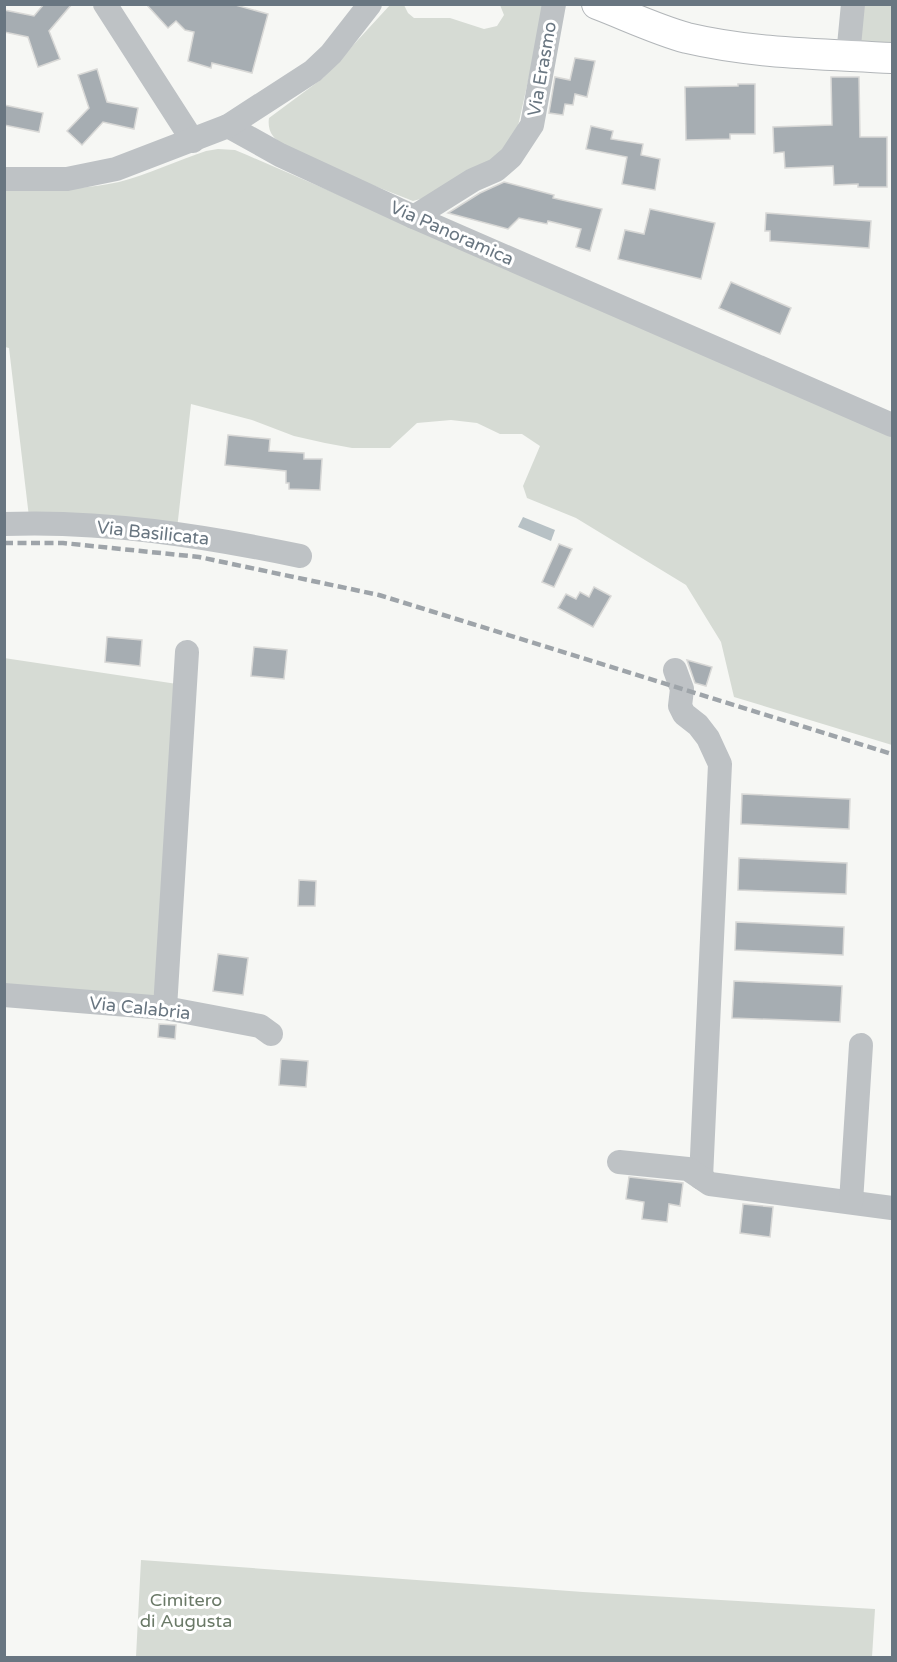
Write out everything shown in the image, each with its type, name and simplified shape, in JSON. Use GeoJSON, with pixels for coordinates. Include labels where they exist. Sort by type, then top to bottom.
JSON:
{"type":"FeatureCollection","features":[{"type":"Feature","properties":{"kind":"main road"},"geometry":{"type":"LineString","coordinates":[[597,4],[685,37],[767,52],[892,58]]}},
{"type":"Feature","properties":{"kind":"street"},"geometry":{"type":"LineString","coordinates":[[105,4],[193,141]]}},
{"type":"Feature","properties":{"kind":"street"},"geometry":{"type":"LineString","coordinates":[[4,179],[67,179],[116,169],[228,126],[313,71],[331,54],[370,4]]}},
{"type":"Feature","properties":{"kind":"street","name":"Via Erasmo"},"geometry":{"type":"LineString","coordinates":[[414,217],[473,180],[496,170],[511,157],[523,140],[531,125],[554,4]]}},
{"type":"Feature","properties":{"kind":"street"},"geometry":{"type":"LineString","coordinates":[[848,56],[853,4]]}},
{"type":"Feature","properties":{"kind":"street","name":"Via Panoramica"},"geometry":{"type":"LineString","coordinates":[[228,126],[280,155],[414,217],[892,424]]}},
{"type":"Feature","properties":{"kind":"street"},"geometry":{"type":"LineString","coordinates":[[892,415],[892,424]]}},
{"type":"Feature","properties":{"kind":"street","name":"Via Basilicata"},"geometry":{"type":"LineString","coordinates":[[4,524],[104,526],[234,542],[300,556]]}},
{"type":"Feature","properties":{"kind":"street"},"geometry":{"type":"LineString","coordinates":[[165,1008],[188,652]]}},
{"type":"Feature","properties":{"kind":"street"},"geometry":{"type":"LineString","coordinates":[[675,670],[682,689],[680,706],[684,714],[698,725],[708,738],[720,764],[701,1178]]}},
{"type":"Feature","properties":{"kind":"street","name":"Via Calabria"},"geometry":{"type":"LineString","coordinates":[[4,995],[165,1008],[260,1026],[272,1034]]}},
{"type":"Feature","properties":{"kind":"street"},"geometry":{"type":"LineString","coordinates":[[851,1202],[861,1045]]}},
{"type":"Feature","properties":{"kind":"street"},"geometry":{"type":"LineString","coordinates":[[619,1162],[688,1169],[710,1184],[892,1208]]}},
{"type":"Feature","properties":{"kind":"green space"},"geometry":{"type":"Polygon","coordinates":[[[390,5],[404,5],[414,18],[450,18],[484,29],[497,26],[504,15],[500,5],[545,5],[516,135],[494,158],[431,196],[413,201],[297,152],[273,136],[269,125],[269,118],[323,78],[390,5]]]}},
{"type":"Feature","properties":{"kind":"green space"},"geometry":{"type":"Polygon","coordinates":[[[859,5],[892,5],[892,44],[859,42],[859,5]]]}},
{"type":"Feature","properties":{"kind":"green space"},"geometry":{"type":"Polygon","coordinates":[[[235,150],[247,155],[892,435],[892,745],[734,697],[721,642],[686,585],[576,518],[527,498],[523,486],[540,446],[522,434],[500,434],[477,423],[451,420],[417,423],[390,448],[352,448],[294,436],[252,420],[191,404],[177,529],[29,517],[9,348],[5,347],[4,189],[62,189],[119,182],[206,151],[235,150]]]}},
{"type":"Feature","properties":{"kind":"green space"},"geometry":{"type":"Polygon","coordinates":[[[4,658],[177,684],[157,998],[5,989],[4,658]]]}},
{"type":"Feature","properties":{"kind":"green space","name":"Cimitero di Augusta"},"geometry":{"type":"Polygon","coordinates":[[[141,1560],[583,1592],[875,1609],[872,1657],[136,1657],[141,1560]]]}},
{"type":"Feature","properties":{"kind":"shaded area"},"geometry":{"type":"Polygon","coordinates":[[[523,517],[555,530],[551,541],[518,527],[523,517]]]}},
{"type":"Feature","properties":{"kind":"building"},"geometry":{"type":"Polygon","coordinates":[[[44,4],[72,4],[49,31],[60,59],[38,67],[28,37],[4,32],[4,10],[34,16],[44,4]]]}},
{"type":"Feature","properties":{"kind":"building"},"geometry":{"type":"Polygon","coordinates":[[[146,4],[232,4],[268,14],[252,73],[212,63],[211,68],[188,61],[194,32],[185,30],[176,21],[168,28],[146,4]]]}},
{"type":"Feature","properties":{"kind":"building"},"geometry":{"type":"Polygon","coordinates":[[[575,58],[595,61],[587,97],[575,94],[573,105],[565,104],[563,115],[549,113],[555,77],[570,80],[575,58]]]}},
{"type":"Feature","properties":{"kind":"building"},"geometry":{"type":"Polygon","coordinates":[[[97,69],[107,102],[138,108],[134,129],[103,122],[82,145],[67,131],[89,108],[78,75],[97,69]]]}},
{"type":"Feature","properties":{"kind":"building"},"geometry":{"type":"Polygon","coordinates":[[[831,77],[859,77],[860,137],[887,137],[887,187],[858,187],[858,184],[834,185],[833,166],[785,168],[784,152],[774,153],[773,127],[832,125],[831,77]]]}},
{"type":"Feature","properties":{"kind":"building"},"geometry":{"type":"Polygon","coordinates":[[[738,84],[755,84],[755,134],[730,134],[730,139],[686,140],[685,87],[738,86],[738,84]]]}},
{"type":"Feature","properties":{"kind":"building"},"geometry":{"type":"Polygon","coordinates":[[[4,105],[43,113],[39,132],[4,125],[4,105]]]}},
{"type":"Feature","properties":{"kind":"building"},"geometry":{"type":"Polygon","coordinates":[[[591,126],[613,131],[611,139],[643,144],[641,155],[660,159],[655,190],[622,184],[627,157],[586,149],[591,126]]]}},
{"type":"Feature","properties":{"kind":"building"},"geometry":{"type":"Polygon","coordinates":[[[504,182],[554,195],[553,198],[602,209],[590,251],[576,247],[581,229],[548,221],[547,224],[519,218],[508,229],[448,213],[480,193],[504,182]]]}},
{"type":"Feature","properties":{"kind":"building"},"geometry":{"type":"Polygon","coordinates":[[[650,209],[715,223],[701,279],[618,259],[625,230],[644,234],[650,209]]]}},
{"type":"Feature","properties":{"kind":"building"},"geometry":{"type":"Polygon","coordinates":[[[766,213],[871,221],[869,248],[770,241],[770,231],[765,231],[766,213]]]}},
{"type":"Feature","properties":{"kind":"building"},"geometry":{"type":"Polygon","coordinates":[[[731,282],[791,308],[780,334],[719,308],[731,282]]]}},
{"type":"Feature","properties":{"kind":"building"},"geometry":{"type":"Polygon","coordinates":[[[228,435],[270,439],[269,451],[304,453],[304,459],[322,459],[320,490],[289,489],[289,483],[286,483],[286,471],[225,465],[228,435]]]}},
{"type":"Feature","properties":{"kind":"building"},"geometry":{"type":"Polygon","coordinates":[[[559,544],[572,549],[554,587],[542,582],[559,544]]]}},
{"type":"Feature","properties":{"kind":"building"},"geometry":{"type":"Polygon","coordinates":[[[594,587],[611,596],[593,627],[558,608],[566,594],[576,599],[580,592],[589,597],[594,587]]]}},
{"type":"Feature","properties":{"kind":"building"},"geometry":{"type":"Polygon","coordinates":[[[107,637],[142,640],[140,666],[105,662],[107,637]]]}},
{"type":"Feature","properties":{"kind":"building"},"geometry":{"type":"Polygon","coordinates":[[[254,647],[287,650],[284,679],[251,676],[254,647]]]}},
{"type":"Feature","properties":{"kind":"building"},"geometry":{"type":"Polygon","coordinates":[[[687,660],[712,667],[706,686],[695,683],[687,660]]]}},
{"type":"Feature","properties":{"kind":"building"},"geometry":{"type":"Polygon","coordinates":[[[742,794],[850,799],[849,829],[741,824],[742,794]]]}},
{"type":"Feature","properties":{"kind":"building"},"geometry":{"type":"Polygon","coordinates":[[[739,858],[847,863],[846,894],[738,890],[739,858]]]}},
{"type":"Feature","properties":{"kind":"building"},"geometry":{"type":"Polygon","coordinates":[[[299,880],[316,881],[315,906],[298,906],[299,880]]]}},
{"type":"Feature","properties":{"kind":"building"},"geometry":{"type":"Polygon","coordinates":[[[736,922],[844,927],[843,955],[735,950],[736,922]]]}},
{"type":"Feature","properties":{"kind":"building"},"geometry":{"type":"Polygon","coordinates":[[[218,954],[248,958],[243,995],[213,991],[218,954]]]}},
{"type":"Feature","properties":{"kind":"building"},"geometry":{"type":"Polygon","coordinates":[[[734,981],[842,986],[840,1022],[732,1018],[734,981]]]}},
{"type":"Feature","properties":{"kind":"building"},"geometry":{"type":"Polygon","coordinates":[[[159,1024],[176,1025],[175,1039],[158,1037],[159,1024]]]}},
{"type":"Feature","properties":{"kind":"building"},"geometry":{"type":"Polygon","coordinates":[[[281,1059],[308,1061],[306,1087],[279,1085],[281,1059]]]}},
{"type":"Feature","properties":{"kind":"building"},"geometry":{"type":"Polygon","coordinates":[[[629,1177],[683,1183],[680,1206],[669,1204],[667,1222],[642,1219],[644,1202],[626,1199],[629,1177]]]}},
{"type":"Feature","properties":{"kind":"building"},"geometry":{"type":"Polygon","coordinates":[[[743,1204],[773,1207],[770,1237],[740,1233],[743,1204]]]}},
{"type":"Feature","properties":{"kind":"railway"},"geometry":{"type":"LineString","coordinates":[[4,543],[63,543],[199,557],[379,595],[892,754]]}}]}
